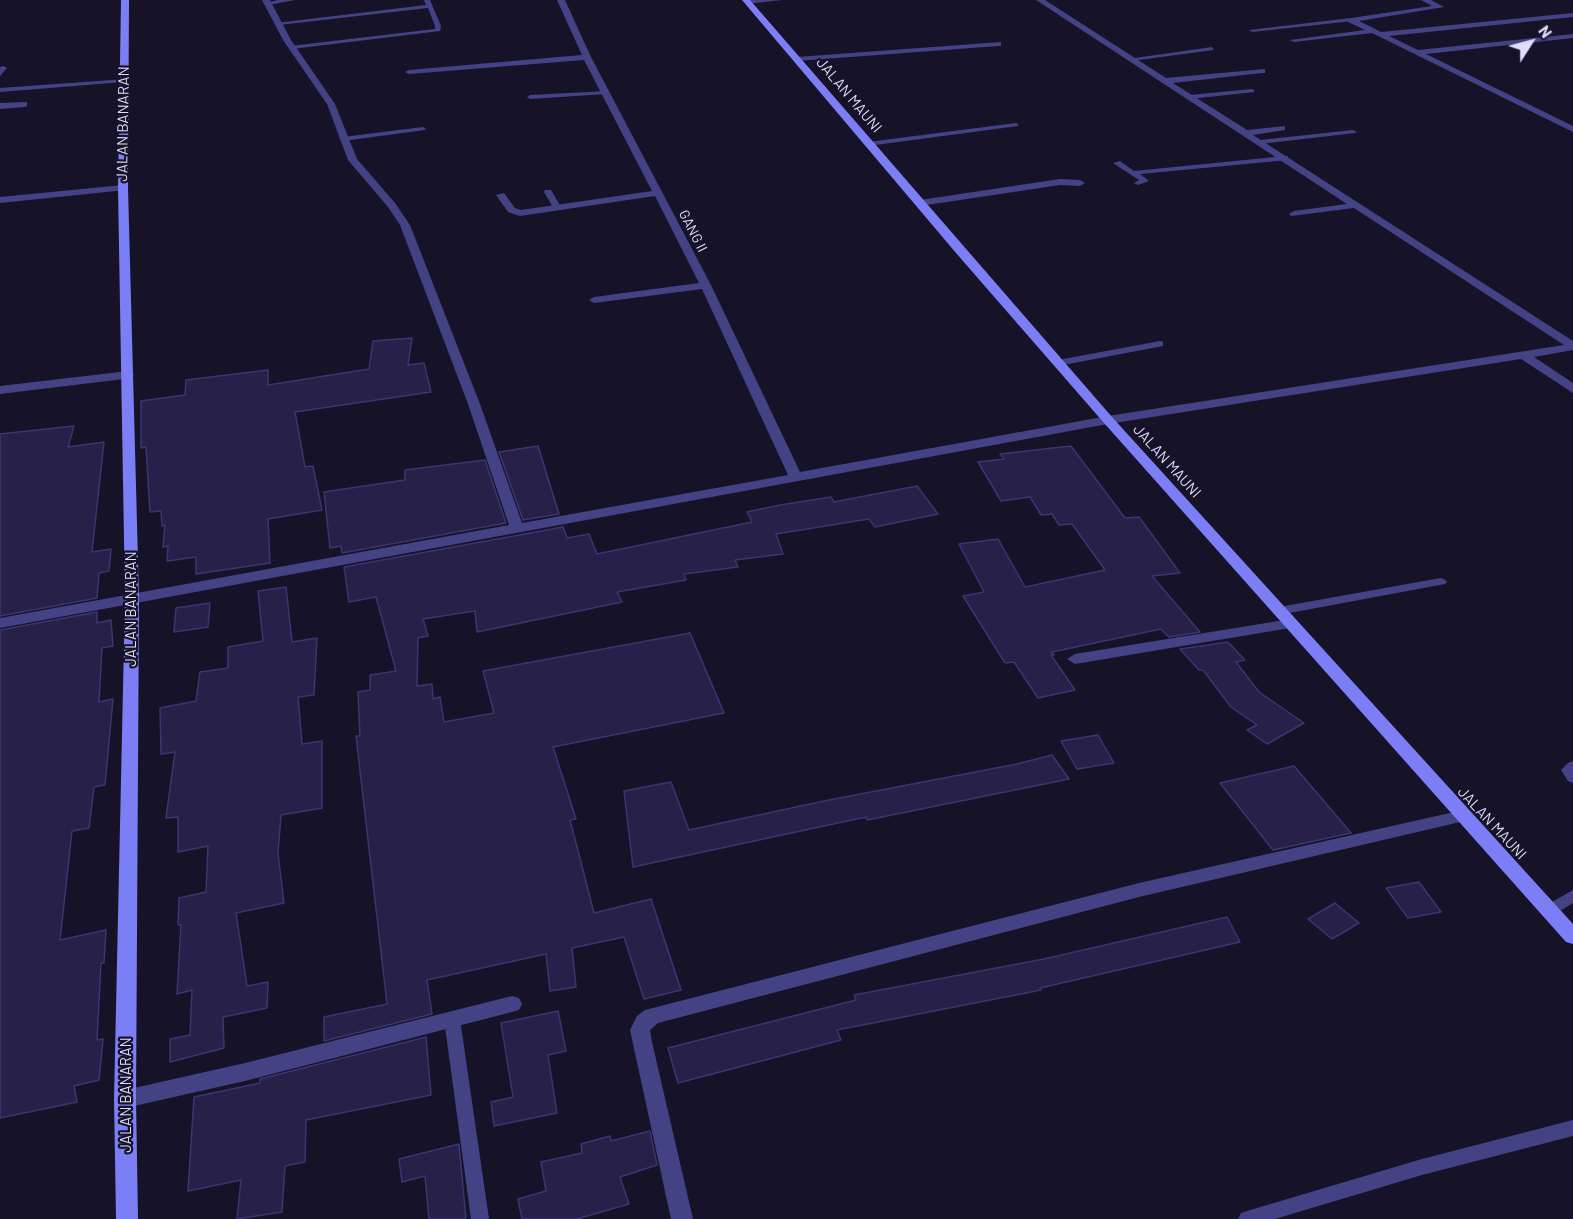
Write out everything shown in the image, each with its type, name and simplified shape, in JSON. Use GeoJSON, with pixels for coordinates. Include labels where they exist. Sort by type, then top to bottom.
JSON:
{"type":"FeatureCollection","features":[{"type":"Feature","properties":{"kind":"street","name":"JALAN BANARAN"},"geometry":{"type":"LineString","coordinates":[[125,0],[123,188],[132,598],[125,1099],[127,1219]]}},
{"type":"Feature","properties":{"kind":"street","name":"GANG II"},"geometry":{"type":"LineString","coordinates":[[561,0],[587,57],[705,285],[796,478]]}},
{"type":"Feature","properties":{"kind":"street"},"geometry":{"type":"LineString","coordinates":[[746,1],[778,0]]}},
{"type":"Feature","properties":{"kind":"street"},"geometry":{"type":"LineString","coordinates":[[1040,0],[1573,346]]}},
{"type":"Feature","properties":{"kind":"street"},"geometry":{"type":"LineString","coordinates":[[1351,20],[1440,7],[1425,0]]}},
{"type":"Feature","properties":{"kind":"street"},"geometry":{"type":"LineString","coordinates":[[267,1],[292,47],[331,104],[353,160],[392,205],[405,225],[474,404],[517,528]]}},
{"type":"Feature","properties":{"kind":"street","name":"JALAN MAUNI"},"geometry":{"type":"LineString","coordinates":[[746,1],[1108,420],[1573,936]]}},
{"type":"Feature","properties":{"kind":"street"},"geometry":{"type":"LineString","coordinates":[[1293,40],[1573,15]]}},
{"type":"Feature","properties":{"kind":"street"},"geometry":{"type":"LineString","coordinates":[[1351,20],[1573,129]]}},
{"type":"Feature","properties":{"kind":"street"},"geometry":{"type":"LineString","coordinates":[[1420,52],[1573,36]]}},
{"type":"Feature","properties":{"kind":"street"},"geometry":{"type":"LineString","coordinates":[[797,59],[998,44]]}},
{"type":"Feature","properties":{"kind":"street"},"geometry":{"type":"LineString","coordinates":[[409,72],[587,57]]}},
{"type":"Feature","properties":{"kind":"street"},"geometry":{"type":"LineString","coordinates":[[1165,81],[1262,71]]}},
{"type":"Feature","properties":{"kind":"street"},"geometry":{"type":"LineString","coordinates":[[0,106],[24,104]]}},
{"type":"Feature","properties":{"kind":"street"},"geometry":{"type":"LineString","coordinates":[[1246,133],[1282,128]]}},
{"type":"Feature","properties":{"kind":"street"},"geometry":{"type":"LineString","coordinates":[[920,203],[1060,182],[1080,183]]}},
{"type":"Feature","properties":{"kind":"street"},"geometry":{"type":"LineString","coordinates":[[0,200],[123,188]]}},
{"type":"Feature","properties":{"kind":"street"},"geometry":{"type":"LineString","coordinates":[[501,195],[514,212],[659,194]]}},
{"type":"Feature","properties":{"kind":"street"},"geometry":{"type":"LineString","coordinates":[[1294,214],[1357,205]]}},
{"type":"Feature","properties":{"kind":"street"},"geometry":{"type":"LineString","coordinates":[[594,300],[705,285]]}},
{"type":"Feature","properties":{"kind":"street"},"geometry":{"type":"LineString","coordinates":[[0,623],[1108,420],[1525,356],[1573,346]]}},
{"type":"Feature","properties":{"kind":"street"},"geometry":{"type":"LineString","coordinates":[[1525,356],[1573,389]]}},
{"type":"Feature","properties":{"kind":"street"},"geometry":{"type":"LineString","coordinates":[[0,390],[128,375]]}},
{"type":"Feature","properties":{"kind":"street"},"geometry":{"type":"LineString","coordinates":[[1074,659],[1291,624]]}},
{"type":"Feature","properties":{"kind":"street"},"geometry":{"type":"LineString","coordinates":[[682,1219],[641,1036],[644,1022],[652,1016],[1139,890],[1463,816]]}},
{"type":"Feature","properties":{"kind":"street"},"geometry":{"type":"LineString","coordinates":[[125,1099],[512,1004]]}},
{"type":"Feature","properties":{"kind":"lane"},"geometry":{"type":"LineString","coordinates":[[267,1],[292,0]]}},
{"type":"Feature","properties":{"kind":"lane"},"geometry":{"type":"LineString","coordinates":[[279,23],[428,3],[438,26],[438,30],[292,47]]}},
{"type":"Feature","properties":{"kind":"lane"},"geometry":{"type":"LineString","coordinates":[[1252,30],[1351,20]]}},
{"type":"Feature","properties":{"kind":"lane"},"geometry":{"type":"LineString","coordinates":[[1131,59],[1212,49]]}},
{"type":"Feature","properties":{"kind":"lane"},"geometry":{"type":"LineString","coordinates":[[0,90],[124,80]]}},
{"type":"Feature","properties":{"kind":"lane"},"geometry":{"type":"LineString","coordinates":[[1190,97],[1252,91]]}},
{"type":"Feature","properties":{"kind":"lane"},"geometry":{"type":"LineString","coordinates":[[530,98],[606,92]]}},
{"type":"Feature","properties":{"kind":"lane"},"geometry":{"type":"LineString","coordinates":[[868,144],[1016,125]]}},
{"type":"Feature","properties":{"kind":"lane"},"geometry":{"type":"LineString","coordinates":[[343,139],[423,129]]}},
{"type":"Feature","properties":{"kind":"lane"},"geometry":{"type":"LineString","coordinates":[[1260,142],[1353,132]]}},
{"type":"Feature","properties":{"kind":"lane"},"geometry":{"type":"LineString","coordinates":[[1132,173],[1285,158]]}},
{"type":"Feature","properties":{"kind":"lane"},"geometry":{"type":"LineString","coordinates":[[1117,163],[1145,182],[1138,183]]}},
{"type":"Feature","properties":{"kind":"lane"},"geometry":{"type":"LineString","coordinates":[[548,192],[557,207]]}},
{"type":"Feature","properties":{"kind":"lane"},"geometry":{"type":"LineString","coordinates":[[1058,363],[1160,344]]}},
{"type":"Feature","properties":{"kind":"lane"},"geometry":{"type":"LineString","coordinates":[[1279,611],[1441,582]]}},
{"type":"Feature","properties":{"kind":"lane"},"geometry":{"type":"LineString","coordinates":[[1573,766],[1568,770],[1573,778]]}},
{"type":"Feature","properties":{"kind":"lane"},"geometry":{"type":"LineString","coordinates":[[1550,910],[1573,896]]}},
{"type":"Feature","properties":{"kind":"lane"},"geometry":{"type":"LineString","coordinates":[[452,1018],[480,1219]]}},
{"type":"Feature","properties":{"kind":"lane"},"geometry":{"type":"LineString","coordinates":[[1247,1219],[1422,1167],[1573,1128]]}},
{"type":"Feature","properties":{"kind":"building"},"geometry":{"type":"Polygon","coordinates":[[[412,338],[408,365],[424,363],[431,392],[295,412],[305,467],[313,466],[322,510],[268,519],[270,563],[196,574],[196,557],[167,561],[168,546],[163,547],[165,525],[162,526],[161,511],[150,512],[146,447],[141,448],[141,401],[185,395],[186,380],[268,370],[268,385],[369,369],[373,341],[412,338]]]}},
{"type":"Feature","properties":{"kind":"building"},"geometry":{"type":"Polygon","coordinates":[[[74,426],[68,447],[104,442],[92,552],[111,549],[109,571],[99,573],[97,598],[0,616],[0,434],[74,426]]]}},
{"type":"Feature","properties":{"kind":"building"},"geometry":{"type":"Polygon","coordinates":[[[538,446],[559,514],[523,520],[499,452],[538,446]]]}},
{"type":"Feature","properties":{"kind":"building"},"geometry":{"type":"Polygon","coordinates":[[[1071,446],[1125,518],[1139,517],[1180,573],[1152,576],[1200,632],[1169,637],[1161,629],[1052,652],[1054,655],[1051,655],[1075,690],[1038,698],[1014,662],[1005,663],[963,596],[984,592],[959,544],[998,539],[1025,587],[1105,570],[1072,524],[1059,525],[1052,514],[1041,515],[1030,497],[1001,501],[978,462],[1004,459],[1000,454],[1071,446]]]}},
{"type":"Feature","properties":{"kind":"building"},"geometry":{"type":"Polygon","coordinates":[[[485,460],[506,523],[342,553],[341,546],[330,548],[324,492],[405,480],[405,470],[485,460]]]}},
{"type":"Feature","properties":{"kind":"building"},"geometry":{"type":"Polygon","coordinates":[[[917,486],[938,514],[875,527],[869,519],[776,534],[783,554],[735,560],[738,567],[684,574],[686,580],[617,592],[622,602],[477,632],[475,611],[423,619],[428,636],[418,638],[417,686],[432,684],[433,699],[440,697],[444,722],[494,713],[483,671],[690,633],[724,713],[553,747],[576,819],[570,820],[594,913],[651,899],[681,990],[644,999],[624,937],[572,948],[576,987],[550,991],[546,954],[427,980],[432,1014],[324,1041],[324,1017],[387,1004],[356,736],[360,736],[358,692],[370,690],[370,675],[396,671],[376,597],[349,602],[344,567],[563,527],[567,538],[589,534],[597,554],[752,522],[747,512],[831,497],[834,502],[917,486]]]}},
{"type":"Feature","properties":{"kind":"building"},"geometry":{"type":"Polygon","coordinates":[[[286,587],[292,642],[317,638],[314,695],[298,697],[302,744],[322,741],[322,808],[281,815],[278,853],[284,903],[236,913],[247,986],[268,982],[267,1008],[223,1017],[224,1048],[170,1062],[170,1039],[190,1035],[192,990],[177,994],[181,925],[178,925],[179,898],[206,892],[208,846],[178,852],[178,817],[166,818],[175,752],[161,754],[160,708],[196,701],[200,672],[228,668],[228,647],[263,641],[258,591],[286,587]]]}},
{"type":"Feature","properties":{"kind":"building"},"geometry":{"type":"Polygon","coordinates":[[[210,603],[208,627],[174,632],[176,608],[210,603]]]}},
{"type":"Feature","properties":{"kind":"building"},"geometry":{"type":"Polygon","coordinates":[[[97,612],[97,623],[111,620],[113,646],[102,648],[99,702],[113,699],[105,785],[94,787],[89,828],[72,831],[60,940],[106,930],[104,963],[101,963],[97,1040],[103,1039],[99,1080],[74,1086],[77,1102],[0,1118],[0,630],[97,612]]]}},
{"type":"Feature","properties":{"kind":"building"},"geometry":{"type":"Polygon","coordinates":[[[1228,642],[1245,660],[1236,662],[1259,692],[1304,723],[1267,744],[1247,730],[1257,725],[1231,707],[1203,670],[1199,670],[1180,649],[1228,642]]]}},
{"type":"Feature","properties":{"kind":"building"},"geometry":{"type":"Polygon","coordinates":[[[1098,735],[1114,763],[1077,769],[1061,741],[1098,735]]]}},
{"type":"Feature","properties":{"kind":"building"},"geometry":{"type":"Polygon","coordinates":[[[1052,755],[1069,779],[867,820],[866,817],[633,867],[624,791],[671,782],[689,830],[1052,755]]]}},
{"type":"Feature","properties":{"kind":"building"},"geometry":{"type":"Polygon","coordinates":[[[1294,766],[1351,833],[1273,850],[1220,783],[1294,766]]]}},
{"type":"Feature","properties":{"kind":"building"},"geometry":{"type":"Polygon","coordinates":[[[1419,882],[1441,912],[1408,918],[1386,888],[1419,882]]]}},
{"type":"Feature","properties":{"kind":"building"},"geometry":{"type":"Polygon","coordinates":[[[1335,903],[1359,923],[1332,939],[1308,919],[1335,903]]]}},
{"type":"Feature","properties":{"kind":"building"},"geometry":{"type":"Polygon","coordinates":[[[1227,917],[1240,942],[1040,988],[1041,990],[837,1030],[841,1040],[678,1083],[668,1048],[856,1000],[854,995],[1044,959],[1227,917]]]}},
{"type":"Feature","properties":{"kind":"building"},"geometry":{"type":"Polygon","coordinates":[[[558,1011],[566,1051],[548,1055],[557,1113],[494,1126],[491,1102],[513,1097],[501,1023],[558,1011]]]}},
{"type":"Feature","properties":{"kind":"building"},"geometry":{"type":"Polygon","coordinates":[[[426,1037],[431,1095],[306,1120],[305,1162],[285,1166],[282,1212],[237,1219],[241,1180],[188,1191],[194,1097],[260,1083],[260,1079],[426,1037]]]}},
{"type":"Feature","properties":{"kind":"building"},"geometry":{"type":"Polygon","coordinates":[[[650,1131],[657,1165],[620,1177],[629,1204],[577,1219],[522,1219],[518,1199],[546,1191],[541,1162],[582,1153],[581,1144],[610,1136],[611,1141],[650,1131]]]}},
{"type":"Feature","properties":{"kind":"building"},"geometry":{"type":"Polygon","coordinates":[[[459,1144],[466,1219],[429,1219],[425,1176],[402,1182],[399,1159],[459,1144]]]}}]}
